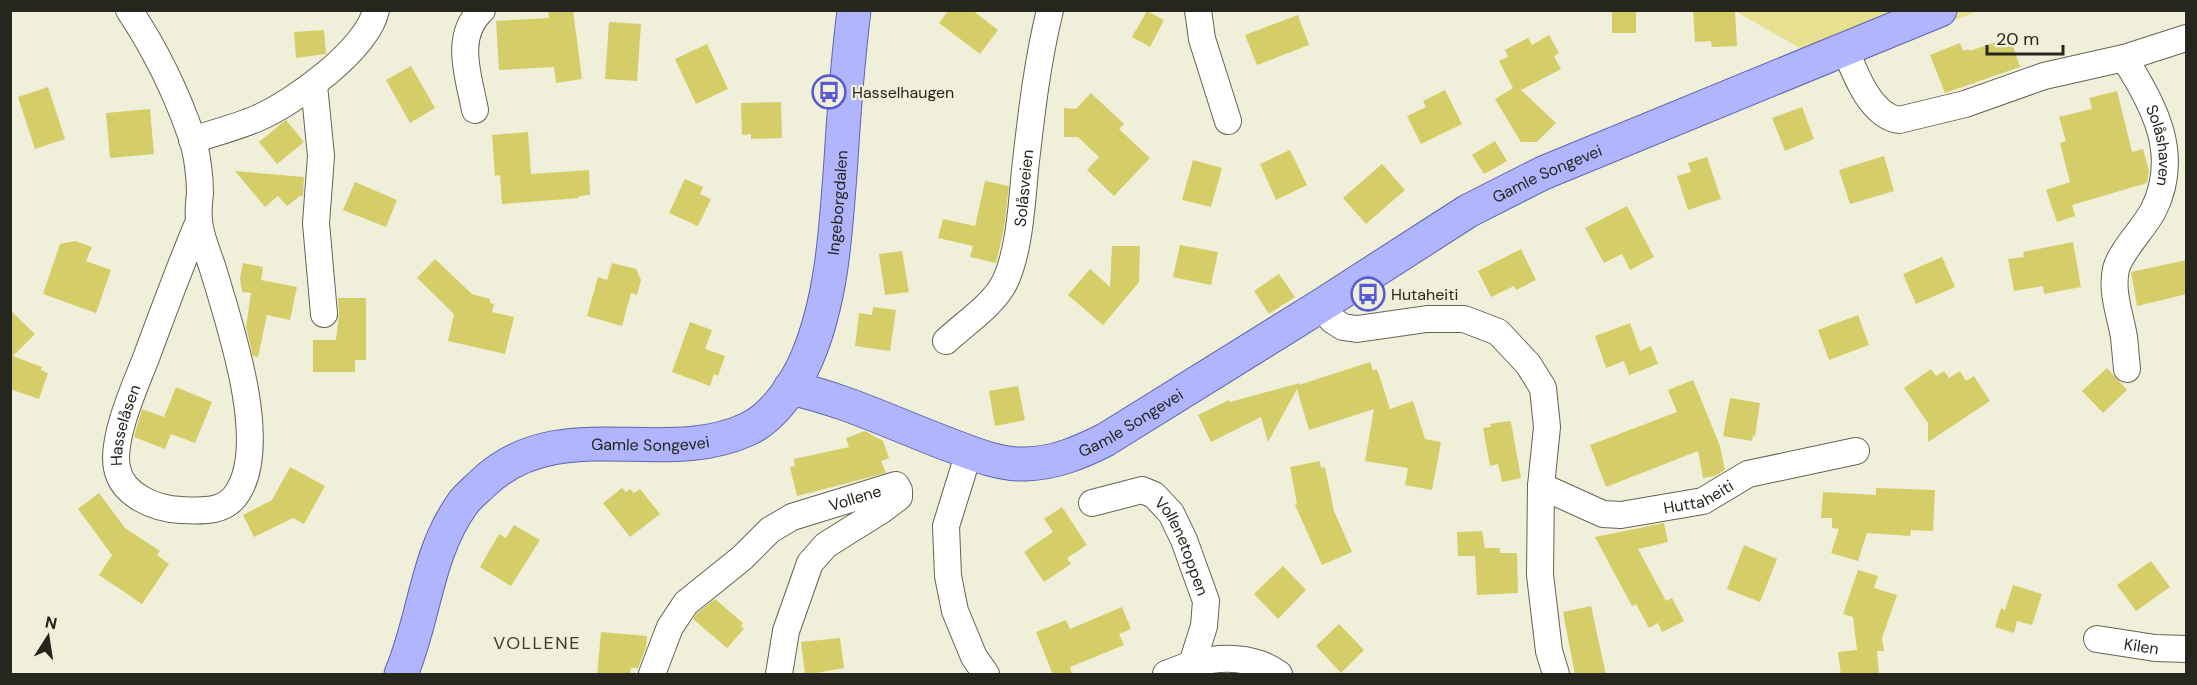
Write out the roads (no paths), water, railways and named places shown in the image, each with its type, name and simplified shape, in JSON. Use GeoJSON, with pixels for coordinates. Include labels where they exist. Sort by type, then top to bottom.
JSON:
{"type":"FeatureCollection","features":[{"type":"Feature","properties":{"kind":"main road","name":"Ingeborgdalen"},"geometry":{"type":"LineString","coordinates":[[790,388],[806,360],[824,301],[834,239],[854,10]]}},
{"type":"Feature","properties":{"kind":"main road","name":"Gamle Songevei"},"geometry":{"type":"LineString","coordinates":[[401,675],[443,536],[464,502],[496,471],[531,453],[563,446],[607,443],[682,443],[717,439],[748,429],[768,416],[790,388],[832,400],[1000,462],[1024,465],[1052,462],[1075,455],[1105,440],[1468,211],[1543,173],[1846,51],[1940,10]]}},
{"type":"Feature","properties":{"kind":"street","name":"Hasselåsen"},"geometry":{"type":"LineString","coordinates":[[129,10],[143,31],[167,80],[192,140],[200,189],[198,220],[126,411],[115,454],[117,470],[126,488],[140,499],[175,510],[206,512],[226,506],[238,492],[248,465],[250,442],[245,388],[198,220]]}},
{"type":"Feature","properties":{"kind":"street"},"geometry":{"type":"LineString","coordinates":[[192,140],[260,117],[314,85],[356,46],[367,31],[376,10]]}},
{"type":"Feature","properties":{"kind":"street"},"geometry":{"type":"LineString","coordinates":[[475,110],[464,53],[470,24],[482,10]]}},
{"type":"Feature","properties":{"kind":"street","name":"Solåsveien"},"geometry":{"type":"LineString","coordinates":[[946,341],[993,299],[1003,286],[1009,271],[1020,224],[1040,59],[1050,10]]}},
{"type":"Feature","properties":{"kind":"street"},"geometry":{"type":"LineString","coordinates":[[1198,10],[1202,39],[1228,121]]}},
{"type":"Feature","properties":{"kind":"street"},"geometry":{"type":"LineString","coordinates":[[1846,51],[1852,67],[1873,104],[1890,119],[1899,120],[1965,104],[2044,76],[2124,58],[2187,38]]}},
{"type":"Feature","properties":{"kind":"street","name":"Solåshaven"},"geometry":{"type":"LineString","coordinates":[[2124,58],[2154,110],[2164,144],[2166,161],[2165,175],[2153,211],[2117,266],[2114,285],[2127,369]]}},
{"type":"Feature","properties":{"kind":"street"},"geometry":{"type":"LineString","coordinates":[[314,85],[321,156],[316,223],[324,314]]}},
{"type":"Feature","properties":{"kind":"street"},"geometry":{"type":"LineString","coordinates":[[1322,305],[1332,320],[1343,327],[1357,329],[1427,319],[1464,319],[1498,332],[1528,364],[1543,388],[1547,427],[1541,486],[1540,575],[1549,651],[1556,675]]}},
{"type":"Feature","properties":{"kind":"street","name":"Huttaheiti"},"geometry":{"type":"LineString","coordinates":[[1541,486],[1603,514],[1621,515],[1703,501],[1748,474],[1856,451]]}},
{"type":"Feature","properties":{"kind":"street"},"geometry":{"type":"LineString","coordinates":[[969,452],[946,526],[948,576],[955,611],[974,657],[986,675]]}},
{"type":"Feature","properties":{"kind":"street","name":"Vollene"},"geometry":{"type":"LineString","coordinates":[[652,675],[670,627],[686,603],[742,558],[770,530],[792,517],[896,485],[899,490],[898,497],[882,510],[826,545],[810,563],[786,631],[779,675]]}},
{"type":"Feature","properties":{"kind":"street","name":"Vollenetoppen"},"geometry":{"type":"LineString","coordinates":[[1092,503],[1142,490],[1154,495],[1171,513],[1184,540],[1206,601],[1204,626],[1192,664]]}},
{"type":"Feature","properties":{"kind":"street","name":"Kilen"},"geometry":{"type":"LineString","coordinates":[[2097,639],[2155,648],[2187,649]]}},
{"type":"Feature","properties":{"kind":"street"},"geometry":{"type":"LineString","coordinates":[[1166,675],[1206,660],[1246,659],[1271,668],[1279,675]]}},
{"type":"Feature","properties":{"kind":"place","name":"Hasselhaugen"},"geometry":{"type":"Point","coordinates":[829,92]}},
{"type":"Feature","properties":{"kind":"place","name":"Hutaheiti"},"geometry":{"type":"Point","coordinates":[1368,294]}},
{"type":"Feature","properties":{"kind":"district","name":"VOLLENE"},"geometry":{"type":"Point","coordinates":[537,643]}}]}
